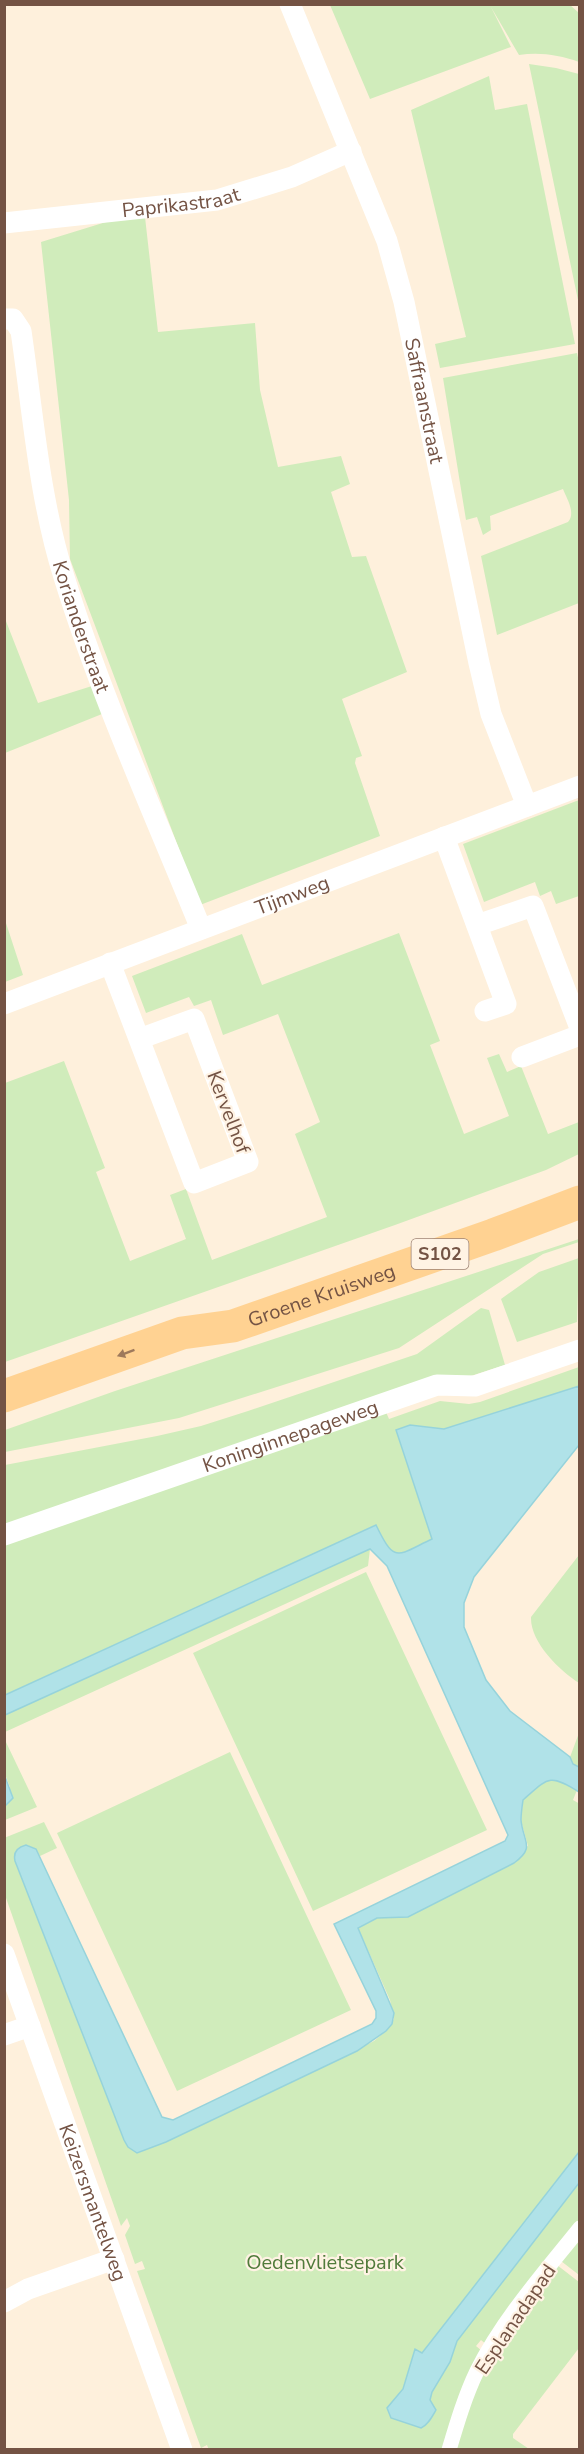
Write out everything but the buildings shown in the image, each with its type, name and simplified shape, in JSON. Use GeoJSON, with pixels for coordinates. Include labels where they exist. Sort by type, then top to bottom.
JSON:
{"type":"FeatureCollection","features":[{"type":"Feature","properties":{"kind":"main road","name":"Groene Kruisweg"},"geometry":{"type":"LineString","coordinates":[[4,1396],[182,1333],[233,1326],[493,1235],[579,1202]]}},
{"type":"Feature","properties":{"kind":"main road","name":"Groene Kruisweg"},"geometry":{"type":"LineString","coordinates":[[4,1419],[189,1354],[233,1326]]}},
{"type":"Feature","properties":{"kind":"street","name":"Saffraanstraat"},"geometry":{"type":"LineString","coordinates":[[290,4],[387,241],[405,302],[481,673],[491,714],[526,806]]}},
{"type":"Feature","properties":{"kind":"street","name":"Paprikastraat"},"geometry":{"type":"LineString","coordinates":[[4,223],[217,200],[292,177],[351,151]]}},
{"type":"Feature","properties":{"kind":"street","name":"Korianderstraat"},"geometry":{"type":"LineString","coordinates":[[4,319],[13,319],[21,331],[47,510],[63,576],[99,679],[201,929]]}},
{"type":"Feature","properties":{"kind":"street","name":"Tijmweg"},"geometry":{"type":"LineString","coordinates":[[4,1004],[579,786]]}},
{"type":"Feature","properties":{"kind":"street"},"geometry":{"type":"LineString","coordinates":[[444,837],[506,1004],[485,1011]]}},
{"type":"Feature","properties":{"kind":"street"},"geometry":{"type":"LineString","coordinates":[[477,925],[533,906],[579,1028]]}},
{"type":"Feature","properties":{"kind":"street","name":"Kervelhof"},"geometry":{"type":"LineString","coordinates":[[110,963],[139,1039],[194,1183],[248,1162],[194,1019],[139,1039]]}},
{"type":"Feature","properties":{"kind":"street"},"geometry":{"type":"LineString","coordinates":[[522,1057],[579,1035]]}},
{"type":"Feature","properties":{"kind":"street","name":"Koninginnepageweg"},"geometry":{"type":"LineString","coordinates":[[4,1536],[437,1385],[475,1386],[579,1350]]}},
{"type":"Feature","properties":{"kind":"street","name":"Keizersmantelweg"},"geometry":{"type":"LineString","coordinates":[[4,1954],[182,2450]]}},
{"type":"Feature","properties":{"kind":"street"},"geometry":{"type":"LineString","coordinates":[[4,2035],[30,2026]]}},
{"type":"Feature","properties":{"kind":"street","name":"Esplanadapad"},"geometry":{"type":"LineString","coordinates":[[449,2450],[469,2390],[489,2351],[510,2319],[579,2228]]}},
{"type":"Feature","properties":{"kind":"street"},"geometry":{"type":"LineString","coordinates":[[4,2302],[28,2289],[114,2259]]}},
{"type":"Feature","properties":{"kind":"green space"},"geometry":{"type":"Polygon","coordinates":[[[330,5],[570,5],[579,13],[579,62],[549,55],[519,55],[491,7],[511,47],[370,99],[330,5]]]}},
{"type":"Feature","properties":{"kind":"green space"},"geometry":{"type":"Polygon","coordinates":[[[529,64],[579,74],[579,305],[529,64]]]}},
{"type":"Feature","properties":{"kind":"green space"},"geometry":{"type":"Polygon","coordinates":[[[489,76],[495,110],[527,104],[575,344],[440,368],[435,344],[466,337],[411,110],[489,76]]]}},
{"type":"Feature","properties":{"kind":"green space"},"geometry":{"type":"Polygon","coordinates":[[[145,217],[158,332],[255,323],[260,390],[278,467],[341,456],[350,484],[331,492],[352,557],[366,556],[407,672],[342,699],[362,756],[356,758],[355,763],[380,836],[200,905],[70,559],[69,500],[41,242],[106,222],[145,217]]]}},
{"type":"Feature","properties":{"kind":"green space"},"geometry":{"type":"Polygon","coordinates":[[[577,353],[580,367],[579,603],[497,635],[481,556],[568,522],[571,510],[563,489],[490,516],[491,530],[483,535],[477,517],[466,520],[443,378],[577,353]]]}},
{"type":"Feature","properties":{"kind":"green space"},"geometry":{"type":"Polygon","coordinates":[[[4,616],[38,703],[92,686],[102,714],[5,753],[4,616]]]}},
{"type":"Feature","properties":{"kind":"green space"},"geometry":{"type":"Polygon","coordinates":[[[579,800],[579,896],[556,904],[551,891],[540,896],[535,882],[484,902],[463,844],[579,800]]]}},
{"type":"Feature","properties":{"kind":"green space"},"geometry":{"type":"Polygon","coordinates":[[[5,920],[23,975],[4,982],[5,920]]]}},
{"type":"Feature","properties":{"kind":"green space"},"geometry":{"type":"Polygon","coordinates":[[[399,933],[440,1041],[430,1045],[464,1134],[509,1116],[487,1058],[499,1054],[507,1072],[521,1066],[548,1134],[579,1122],[579,1154],[546,1170],[395,1225],[5,1362],[5,1083],[64,1061],[105,1168],[96,1172],[130,1261],[186,1239],[170,1195],[186,1189],[212,1260],[327,1217],[295,1134],[320,1122],[278,1014],[223,1035],[211,1000],[194,1006],[189,997],[146,1013],[132,976],[242,934],[262,985],[399,933]]]}},
{"type":"Feature","properties":{"kind":"green space"},"geometry":{"type":"Polygon","coordinates":[[[579,1239],[579,1242],[543,1254],[399,1348],[179,1418],[5,1452],[5,1430],[115,1391],[579,1239]]]}},
{"type":"Feature","properties":{"kind":"green space"},"geometry":{"type":"Polygon","coordinates":[[[579,1258],[577,1322],[517,1342],[501,1299],[539,1272],[579,1258]]]}},
{"type":"Feature","properties":{"kind":"green space"},"geometry":{"type":"Polygon","coordinates":[[[481,1308],[489,1310],[505,1365],[5,1526],[5,1465],[157,1436],[201,1426],[248,1411],[417,1354],[481,1308]]]}},
{"type":"Feature","properties":{"kind":"green space"},"geometry":{"type":"Polygon","coordinates":[[[579,1367],[579,1386],[444,1429],[410,1425],[433,1539],[409,1551],[397,1553],[387,1547],[376,1525],[5,1695],[4,1543],[386,1412],[389,1419],[440,1401],[469,1404],[480,1402],[579,1367]]]}},
{"type":"Feature","properties":{"kind":"green space"},"geometry":{"type":"Polygon","coordinates":[[[370,1549],[368,1566],[5,1732],[4,1715],[370,1549]]]}},
{"type":"Feature","properties":{"kind":"green space"},"geometry":{"type":"Polygon","coordinates":[[[579,1555],[579,1683],[563,1671],[540,1645],[535,1636],[531,1617],[579,1555]]]}},
{"type":"Feature","properties":{"kind":"green space"},"geometry":{"type":"Polygon","coordinates":[[[366,1572],[487,1830],[313,1911],[193,1653],[366,1572]]]}},
{"type":"Feature","properties":{"kind":"green space"},"geometry":{"type":"Polygon","coordinates":[[[579,1733],[579,1767],[573,1764],[570,1757],[579,1733]]]}},
{"type":"Feature","properties":{"kind":"green space"},"geometry":{"type":"Polygon","coordinates":[[[5,1740],[37,1807],[5,1820],[4,1806],[8,1804],[10,1787],[5,1774],[5,1740]]]}},
{"type":"Feature","properties":{"kind":"green space"},"geometry":{"type":"Polygon","coordinates":[[[230,1752],[351,2010],[177,2091],[57,1833],[230,1752]]]}},
{"type":"Feature","properties":{"kind":"green space","name":"Oedenvlietsepark"},"geometry":{"type":"Polygon","coordinates":[[[561,1780],[577,1790],[573,1800],[580,1804],[579,2220],[487,2345],[481,2340],[476,2346],[482,2351],[446,2449],[209,2450],[207,2445],[201,2448],[137,2271],[145,2269],[142,2261],[135,2264],[125,2235],[130,2226],[127,2218],[121,2226],[5,1895],[4,1838],[44,1822],[57,1848],[40,1856],[36,1849],[27,1845],[17,1849],[14,1857],[124,2139],[257,2099],[374,2041],[386,2031],[394,2019],[390,2000],[358,1928],[377,1918],[408,1917],[528,1846],[521,1821],[523,1800],[545,1781],[561,1780]]]}},
{"type":"Feature","properties":{"kind":"green space"},"geometry":{"type":"Polygon","coordinates":[[[576,2240],[579,2243],[579,2275],[561,2261],[576,2240]]]}},
{"type":"Feature","properties":{"kind":"green space"},"geometry":{"type":"Polygon","coordinates":[[[557,2265],[579,2282],[579,2348],[513,2434],[513,2438],[529,2449],[455,2450],[471,2397],[502,2339],[557,2265]]]}},
{"type":"Feature","properties":{"kind":"water"},"geometry":{"type":"Polygon","coordinates":[[[579,1386],[579,1445],[474,1577],[464,1603],[464,1627],[486,1680],[510,1711],[570,1757],[573,1764],[579,1767],[579,1792],[555,1780],[544,1783],[523,1800],[521,1820],[526,1848],[525,1853],[514,1863],[408,1917],[377,1918],[358,1928],[394,2013],[392,2024],[386,2031],[357,2051],[166,2142],[137,2153],[128,2147],[124,2140],[15,1861],[15,1853],[18,1849],[26,1845],[36,1849],[162,2117],[173,2120],[372,2024],[376,2018],[376,2011],[334,1924],[505,1841],[508,1835],[387,1566],[370,1549],[5,1715],[5,1695],[376,1525],[388,1546],[398,1553],[432,1539],[396,1430],[410,1425],[444,1429],[579,1386]]]}},
{"type":"Feature","properties":{"kind":"water"},"geometry":{"type":"Polygon","coordinates":[[[4,1774],[13,1798],[5,1806],[4,1806],[4,1774]]]}},
{"type":"Feature","properties":{"kind":"water"},"geometry":{"type":"Polygon","coordinates":[[[579,2152],[579,2183],[457,2341],[450,2362],[432,2392],[430,2400],[436,2410],[430,2420],[421,2428],[391,2418],[387,2408],[403,2389],[415,2349],[422,2353],[579,2152]]]}}]}
